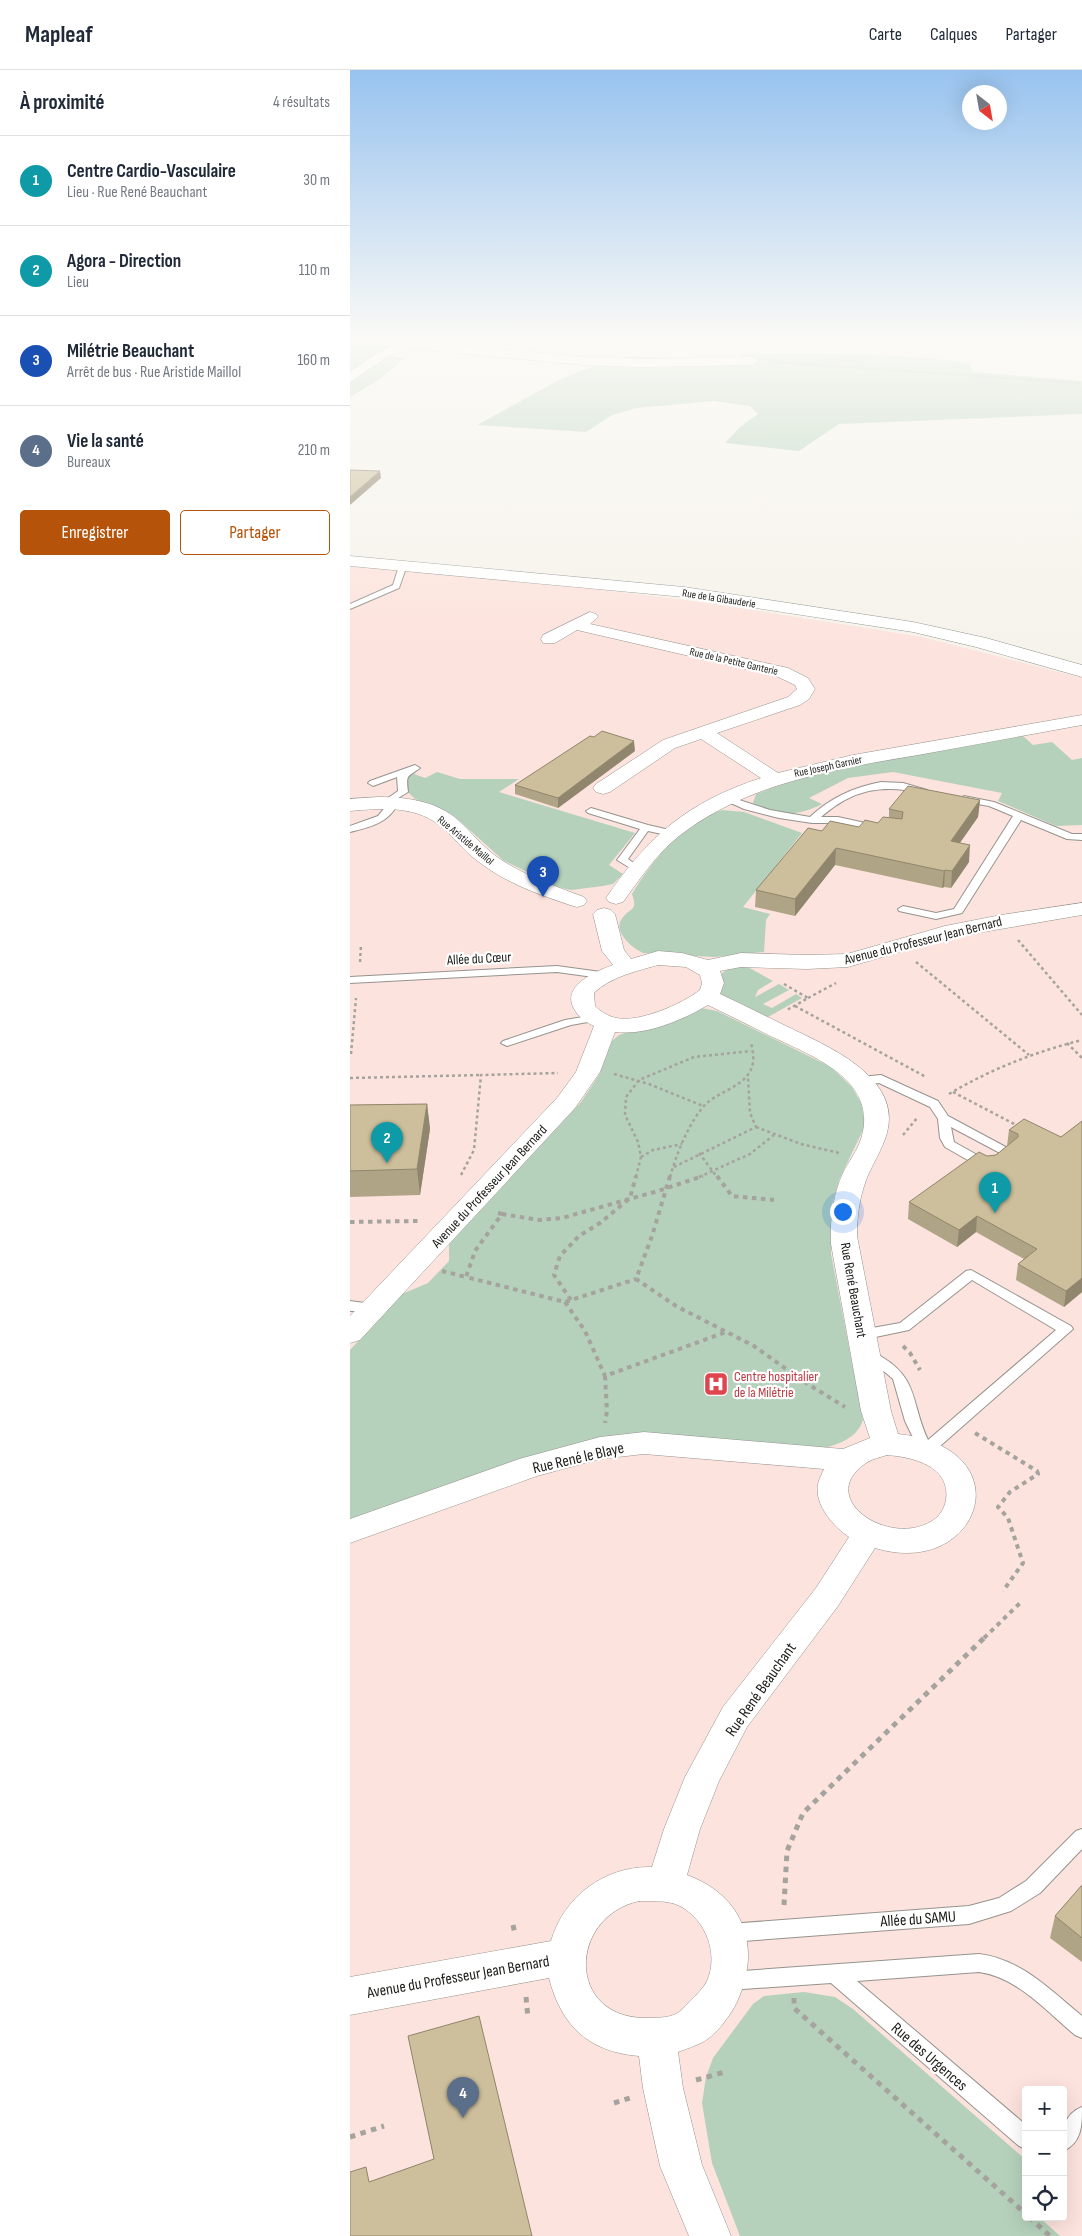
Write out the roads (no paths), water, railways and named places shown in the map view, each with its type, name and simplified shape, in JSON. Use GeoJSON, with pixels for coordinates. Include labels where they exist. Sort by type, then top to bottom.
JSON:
{"type":"FeatureCollection","features":[{"type":"Feature","properties":{"kind":"street","name":"Rue de la Gibauderie"},"geometry":{"type":"LineString","coordinates":[[350,561],[684,592],[914,627],[980,642],[1082,671]]}},
{"type":"Feature","properties":{"kind":"street"},"geometry":{"type":"LineString","coordinates":[[549,639],[595,615]]}},
{"type":"Feature","properties":{"kind":"street","name":"Rue de la Petite Ganterie"},"geometry":{"type":"LineString","coordinates":[[575,625],[782,672],[802,682],[806,689],[794,701],[668,744],[603,788]]}},
{"type":"Feature","properties":{"kind":"street","name":"Rue Joseph Garnier"},"geometry":{"type":"LineString","coordinates":[[618,972],[613,951],[610,906],[637,869],[671,833],[696,815],[727,798],[775,779],[831,764],[1082,720]]}},
{"type":"Feature","properties":{"kind":"street"},"geometry":{"type":"LineString","coordinates":[[703,732],[775,779]]}},
{"type":"Feature","properties":{"kind":"street","name":"Rue Aristide Maillol"},"geometry":{"type":"LineString","coordinates":[[350,805],[393,801],[436,814],[496,865],[577,901]]}},
{"type":"Feature","properties":{"kind":"street","name":"Avenue du Professeur Jean Bernard"},"geometry":{"type":"LineString","coordinates":[[704,967],[741,960],[807,962],[848,960],[945,932],[1001,921],[1082,910]]}},
{"type":"Feature","properties":{"kind":"street"},"geometry":{"type":"LineString","coordinates":[[658,958],[676,958],[704,967],[712,976],[714,986],[707,996],[655,1022],[638,1026],[601,1021],[586,1010],[582,1001],[583,993],[590,985],[618,972],[658,958]]}},
{"type":"Feature","properties":{"kind":"street","name":"Rue René Beauchant"},"geometry":{"type":"LineString","coordinates":[[707,996],[832,1057],[850,1069],[861,1080],[873,1099],[877,1114],[876,1130],[849,1191],[844,1221],[844,1244],[876,1410],[887,1444]]}},
{"type":"Feature","properties":{"kind":"street","name":"Avenue du Professeur Jean Bernard"},"geometry":{"type":"LineString","coordinates":[[350,1333],[362,1307],[472,1205],[566,1103],[588,1072],[601,1021]]}},
{"type":"Feature","properties":{"kind":"street","name":"Rue René le Blaye"},"geometry":{"type":"LineString","coordinates":[[350,1531],[530,1467],[600,1448],[644,1443],[847,1460]]}},
{"type":"Feature","properties":{"kind":"street"},"geometry":{"type":"LineString","coordinates":[[887,1444],[907,1445],[926,1450],[942,1460],[955,1472],[962,1487],[959,1514],[950,1525],[937,1534],[921,1540],[903,1542],[885,1540],[868,1534],[852,1525],[840,1513],[834,1499],[833,1485],[837,1472],[847,1460],[865,1450],[887,1444]]}},
{"type":"Feature","properties":{"kind":"street","name":"Rue René Beauchant"},"geometry":{"type":"LineString","coordinates":[[666,1884],[682,1829],[703,1777],[736,1717],[827,1597],[868,1534]]}},
{"type":"Feature","properties":{"kind":"street"},"geometry":{"type":"LineString","coordinates":[[639,1884],[666,1884],[692,1893],[713,1910],[727,1933],[732,1955],[727,1981],[715,2006],[689,2028],[656,2038],[627,2037],[601,2026],[580,2007],[568,1983],[566,1956],[573,1930],[590,1908],[612,1892],[639,1884]]}},
{"type":"Feature","properties":{"kind":"street","name":"Avenue du Professeur Jean Bernard"},"geometry":{"type":"LineString","coordinates":[[350,1996],[524,1966],[566,1956]]}},
{"type":"Feature","properties":{"kind":"street"},"geometry":{"type":"LineString","coordinates":[[656,2038],[663,2088],[682,2166],[710,2236]]}},
{"type":"Feature","properties":{"kind":"lane"},"geometry":{"type":"LineString","coordinates":[[350,608],[396,586],[403,565]]}},
{"type":"Feature","properties":{"kind":"lane"},"geometry":{"type":"LineString","coordinates":[[373,783],[405,773],[414,768]]}},
{"type":"Feature","properties":{"kind":"lane"},"geometry":{"type":"LineString","coordinates":[[350,829],[390,812],[393,801],[403,792],[402,777],[405,773]]}},
{"type":"Feature","properties":{"kind":"lane"},"geometry":{"type":"LineString","coordinates":[[812,820],[824,808],[863,789],[877,785],[893,784],[928,792]]}},
{"type":"Feature","properties":{"kind":"lane"},"geometry":{"type":"LineString","coordinates":[[955,797],[991,804],[1071,837],[1082,837]]}},
{"type":"Feature","properties":{"kind":"lane"},"geometry":{"type":"LineString","coordinates":[[727,798],[752,809],[778,816],[812,820],[838,820],[888,830]]}},
{"type":"Feature","properties":{"kind":"lane"},"geometry":{"type":"LineString","coordinates":[[591,811],[646,828],[671,833]]}},
{"type":"Feature","properties":{"kind":"lane"},"geometry":{"type":"LineString","coordinates":[[903,909],[936,916],[958,911],[1018,816]]}},
{"type":"Feature","properties":{"kind":"lane"},"geometry":{"type":"LineString","coordinates":[[637,869],[622,860],[646,828]]}},
{"type":"Feature","properties":{"kind":"lane","name":"Allée du Cœur"},"geometry":{"type":"LineString","coordinates":[[350,980],[557,969],[618,972]]}},
{"type":"Feature","properties":{"kind":"lane"},"geometry":{"type":"LineString","coordinates":[[507,1043],[569,1022],[601,1021]]}},
{"type":"Feature","properties":{"kind":"lane"},"geometry":{"type":"LineString","coordinates":[[861,1080],[881,1079],[934,1104],[944,1119],[946,1138],[950,1144],[989,1167],[1009,1152],[944,1119]]}},
{"type":"Feature","properties":{"kind":"lane"},"geometry":{"type":"LineString","coordinates":[[971,1274],[1066,1329],[926,1450],[912,1421],[903,1384],[898,1376],[863,1344],[891,1330],[904,1327],[971,1274]]}},
{"type":"Feature","properties":{"kind":"lane","name":"Allée du SAMU"},"geometry":{"type":"LineString","coordinates":[[727,1933],[969,1915],[1004,1905],[1033,1887],[1082,1837]]}},
{"type":"Feature","properties":{"kind":"lane"},"geometry":{"type":"LineString","coordinates":[[727,1981],[979,1962],[995,1965],[1016,1974],[1082,2028]]}},
{"type":"Feature","properties":{"kind":"lane","name":"Rue des Urgences"},"geometry":{"type":"LineString","coordinates":[[834,1973],[1022,2135]]}},
{"type":"Feature","properties":{"kind":"lane"},"geometry":{"type":"LineString","coordinates":[[1067,2136],[1082,2117]]}},
{"type":"Feature","properties":{"kind":"place","name":"Milétrie Beauchant"},"geometry":{"type":"Point","coordinates":[543,897]}},
{"type":"Feature","properties":{"kind":"place","name":"Agora - Direction"},"geometry":{"type":"Point","coordinates":[387,1163]}},
{"type":"Feature","properties":{"kind":"place","name":"Centre Cardio-Vasculaire"},"geometry":{"type":"Point","coordinates":[995,1213]}},
{"type":"Feature","properties":{"kind":"place","name":"Centre hospitalier de la Milétrie"},"geometry":{"type":"Point","coordinates":[716,1384]}},
{"type":"Feature","properties":{"kind":"place","name":"Vie la santé"},"geometry":{"type":"Point","coordinates":[463,2118]}}]}
